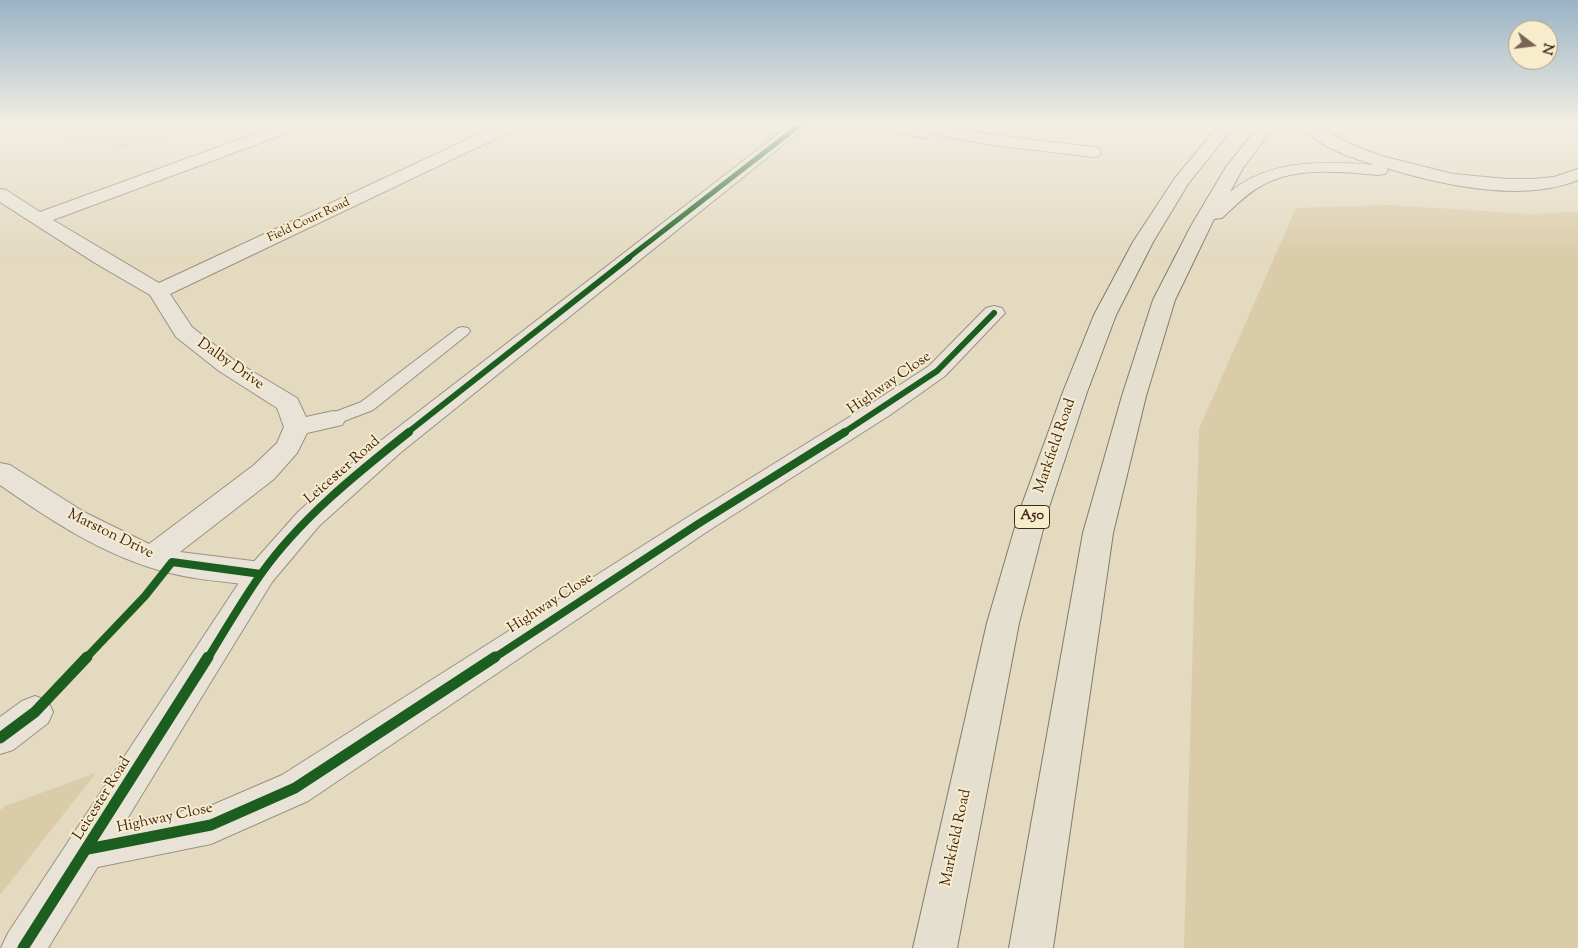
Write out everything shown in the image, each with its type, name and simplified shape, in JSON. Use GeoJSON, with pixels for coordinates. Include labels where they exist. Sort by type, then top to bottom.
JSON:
{"type":"FeatureCollection","features":[{"type":"Feature","properties":{"kind":"highway","name":"Markfield Road"},"geometry":{"type":"LineString","coordinates":[[935,948],[1003,622],[1034,510],[1105,315],[1143,242],[1181,182],[1192,168]]}},
{"type":"Feature","properties":{"kind":"highway"},"geometry":{"type":"LineString","coordinates":[[1031,948],[1098,533],[1134,396],[1164,300],[1201,226],[1234,168]]}},
{"type":"Feature","properties":{"kind":"highway"},"geometry":{"type":"LineString","coordinates":[[1201,226],[1240,193],[1260,180],[1287,172],[1310,168]]}},
{"type":"Feature","properties":{"kind":"highway"},"geometry":{"type":"LineString","coordinates":[[1357,168],[1437,175]]}},
{"type":"Feature","properties":{"kind":"highway"},"geometry":{"type":"LineString","coordinates":[[1413,168],[1468,181],[1530,185],[1559,181],[1578,174]]}},
{"type":"Feature","properties":{"kind":"street"},"geometry":{"type":"LineString","coordinates":[[40,218],[176,168]]}},
{"type":"Feature","properties":{"kind":"street","name":"Field Court Road"},"geometry":{"type":"LineString","coordinates":[[158,291],[420,168]]}},
{"type":"Feature","properties":{"kind":"street","name":"Leicester Road"},"geometry":{"type":"LineString","coordinates":[[24,948],[261,574],[283,544],[348,481],[744,168]]}},
{"type":"Feature","properties":{"kind":"street","name":"Dalby Drive"},"geometry":{"type":"LineString","coordinates":[[0,194],[102,259],[158,291],[184,332],[227,366],[288,404],[297,428]]}},
{"type":"Feature","properties":{"kind":"street","name":"Highway Close"},"geometry":{"type":"LineString","coordinates":[[88,849],[211,825],[295,788],[698,524],[881,409],[937,371],[994,313]]}},
{"type":"Feature","properties":{"kind":"street"},"geometry":{"type":"LineString","coordinates":[[163,559],[264,472],[288,447],[297,428],[333,419]]}},
{"type":"Feature","properties":{"kind":"street","name":"Marston Drive"},"geometry":{"type":"LineString","coordinates":[[0,472],[40,499],[112,539],[163,559],[261,574]]}},
{"type":"Feature","properties":{"kind":"street"},"geometry":{"type":"LineString","coordinates":[[0,738],[35,712]]}},
{"type":"Feature","properties":{"kind":"lane"},"geometry":{"type":"LineString","coordinates":[[333,419],[367,406],[463,331]]}},
{"type":"Feature","properties":{"kind":"path"},"geometry":{"type":"LineString","coordinates":[[35,712],[145,596],[163,559]]}},
{"type":"Feature","properties":{"kind":"shaded area"},"geometry":{"type":"Polygon","coordinates":[[[1390,205],[1529,214],[1578,212],[1578,948],[1184,948],[1199,429],[1296,208],[1390,205]]]}},
{"type":"Feature","properties":{"kind":"shaded area"},"geometry":{"type":"Polygon","coordinates":[[[96,773],[0,895],[0,810],[5,806],[96,773]]]}},
{"type":"Feature","properties":{"kind":"cycle path"},"geometry":{"type":"LineString","coordinates":[[23,948],[261,574],[284,546],[335,494],[390,446],[744,168]]}},
{"type":"Feature","properties":{"kind":"cycle path"},"geometry":{"type":"LineString","coordinates":[[88,849],[211,825],[295,788],[698,524],[881,409],[937,371],[994,313]]}},
{"type":"Feature","properties":{"kind":"cycle path"},"geometry":{"type":"LineString","coordinates":[[0,738],[35,712],[145,596],[172,562],[261,574]]}}]}
